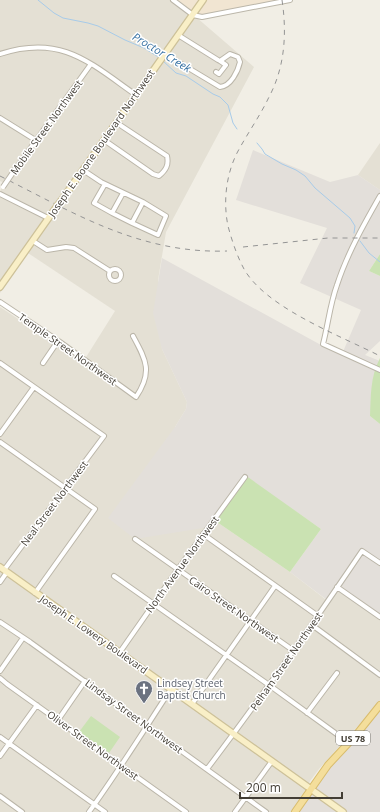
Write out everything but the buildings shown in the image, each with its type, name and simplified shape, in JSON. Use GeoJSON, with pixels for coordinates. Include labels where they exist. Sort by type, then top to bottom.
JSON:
{"type":"FeatureCollection","features":[{"type":"Feature","properties":{"kind":"main road","name":"Joseph E. Boone Boulevard Northwest"},"geometry":{"type":"LineString","coordinates":[[0,287],[203,0]]}},
{"type":"Feature","properties":{"kind":"main road","name":"Joseph E. Lowery Boulevard"},"geometry":{"type":"LineString","coordinates":[[4,570],[343,812]]}},
{"type":"Feature","properties":{"kind":"main road","name":"US 78"},"geometry":{"type":"LineString","coordinates":[[295,812],[328,765],[349,743],[380,705]]}},
{"type":"Feature","properties":{"kind":"street"},"geometry":{"type":"LineString","coordinates":[[173,0],[192,15],[202,17],[290,0]]}},
{"type":"Feature","properties":{"kind":"street"},"geometry":{"type":"LineString","coordinates":[[178,35],[226,65],[219,74],[216,72]]}},
{"type":"Feature","properties":{"kind":"street"},"geometry":{"type":"LineString","coordinates":[[0,54],[23,48],[46,48],[71,53],[91,64],[136,95]]}},
{"type":"Feature","properties":{"kind":"street"},"geometry":{"type":"LineString","coordinates":[[162,58],[220,87],[224,87],[239,68],[240,62],[238,57],[230,54],[220,61]]}},
{"type":"Feature","properties":{"kind":"street","name":"Mobile Street Northwest"},"geometry":{"type":"LineString","coordinates":[[0,192],[91,64]]}},
{"type":"Feature","properties":{"kind":"street"},"geometry":{"type":"LineString","coordinates":[[0,118],[36,141]]}},
{"type":"Feature","properties":{"kind":"street"},"geometry":{"type":"LineString","coordinates":[[104,140],[153,174],[159,176],[163,173],[168,162],[167,156],[117,123]]}},
{"type":"Feature","properties":{"kind":"street"},"geometry":{"type":"LineString","coordinates":[[83,170],[105,184],[143,202],[166,216],[158,235],[94,203],[105,184]]}},
{"type":"Feature","properties":{"kind":"street"},"geometry":{"type":"LineString","coordinates":[[0,192],[48,218]]}},
{"type":"Feature","properties":{"kind":"street"},"geometry":{"type":"LineString","coordinates":[[112,213],[123,193]]}},
{"type":"Feature","properties":{"kind":"street"},"geometry":{"type":"LineString","coordinates":[[380,196],[361,231],[337,285],[323,344],[380,370]]}},
{"type":"Feature","properties":{"kind":"street"},"geometry":{"type":"LineString","coordinates":[[132,223],[143,202]]}},
{"type":"Feature","properties":{"kind":"street"},"geometry":{"type":"LineString","coordinates":[[33,241],[47,250],[66,247],[74,248],[110,271]]}},
{"type":"Feature","properties":{"kind":"street","name":"Temple Street Northwest"},"geometry":{"type":"LineString","coordinates":[[0,302],[58,341],[136,397],[144,383],[147,369],[144,356],[133,336]]}},
{"type":"Feature","properties":{"kind":"street"},"geometry":{"type":"LineString","coordinates":[[43,363],[58,341]]}},
{"type":"Feature","properties":{"kind":"street"},"geometry":{"type":"LineString","coordinates":[[0,363],[34,387],[0,434]]}},
{"type":"Feature","properties":{"kind":"street","name":"Neal Street Northwest"},"geometry":{"type":"LineString","coordinates":[[0,582],[4,570],[104,436],[34,387]]}},
{"type":"Feature","properties":{"kind":"street"},"geometry":{"type":"LineString","coordinates":[[0,442],[95,509],[36,593]]}},
{"type":"Feature","properties":{"kind":"street","name":"North Avenue Northwest"},"geometry":{"type":"LineString","coordinates":[[120,652],[245,477]]}},
{"type":"Feature","properties":{"kind":"street"},"geometry":{"type":"LineString","coordinates":[[203,534],[318,616]]}},
{"type":"Feature","properties":{"kind":"street","name":"Cairo Street Northwest"},"geometry":{"type":"LineString","coordinates":[[135,539],[294,651]]}},
{"type":"Feature","properties":{"kind":"street","name":"Pelham Street Northwest"},"geometry":{"type":"LineString","coordinates":[[207,769],[294,651],[362,551],[380,563]]}},
{"type":"Feature","properties":{"kind":"street"},"geometry":{"type":"LineString","coordinates":[[114,576],[349,743]]}},
{"type":"Feature","properties":{"kind":"street"},"geometry":{"type":"LineString","coordinates":[[192,704],[275,586]]}},
{"type":"Feature","properties":{"kind":"street"},"geometry":{"type":"LineString","coordinates":[[337,587],[380,617]]}},
{"type":"Feature","properties":{"kind":"street","name":"Lindsay Street Northwest"},"geometry":{"type":"LineString","coordinates":[[0,623],[86,681],[266,812]]}},
{"type":"Feature","properties":{"kind":"street"},"geometry":{"type":"LineString","coordinates":[[312,625],[380,675]]}},
{"type":"Feature","properties":{"kind":"street"},"geometry":{"type":"LineString","coordinates":[[0,672],[23,638]]}},
{"type":"Feature","properties":{"kind":"street"},"geometry":{"type":"LineString","coordinates":[[307,713],[337,673]]}},
{"type":"Feature","properties":{"kind":"street","name":"Oliver Street Northwest"},"geometry":{"type":"LineString","coordinates":[[0,678],[186,812]]}},
{"type":"Feature","properties":{"kind":"street"},"geometry":{"type":"LineString","coordinates":[[58,720],[86,681]]}},
{"type":"Feature","properties":{"kind":"street"},"geometry":{"type":"LineString","coordinates":[[89,812],[122,766],[171,689]]}},
{"type":"Feature","properties":{"kind":"street"},"geometry":{"type":"LineString","coordinates":[[0,756],[37,705]]}},
{"type":"Feature","properties":{"kind":"street"},"geometry":{"type":"LineString","coordinates":[[0,737],[105,812]]}},
{"type":"Feature","properties":{"kind":"street"},"geometry":{"type":"LineString","coordinates":[[235,812],[272,761]]}},
{"type":"Feature","properties":{"kind":"street"},"geometry":{"type":"LineString","coordinates":[[0,796],[22,812]]}},
{"type":"Feature","properties":{"kind":"shaded area"},"geometry":{"type":"Polygon","coordinates":[[[0,0],[173,0],[196,17],[254,67],[166,232],[158,280],[162,349],[187,402],[186,409],[175,427],[214,520],[290,572],[329,602],[338,590],[380,620],[380,700],[319,769],[310,781],[306,792],[292,812],[0,812],[0,307],[83,362],[115,311],[28,253],[0,293],[0,191],[4,183],[0,181],[0,0]]]}},
{"type":"Feature","properties":{"kind":"shaded area"},"geometry":{"type":"Polygon","coordinates":[[[173,0],[279,0],[278,2],[196,17],[173,0]]]}},
{"type":"Feature","properties":{"kind":"shaded area"},"geometry":{"type":"Polygon","coordinates":[[[380,143],[380,190],[358,175],[380,143]]]}},
{"type":"Feature","properties":{"kind":"shaded area"},"geometry":{"type":"Polygon","coordinates":[[[253,150],[330,182],[358,175],[380,190],[380,254],[369,271],[380,276],[380,341],[365,355],[380,361],[370,416],[380,424],[380,614],[338,584],[327,600],[290,572],[321,529],[245,476],[209,527],[135,539],[108,518],[175,427],[186,409],[187,402],[162,349],[153,313],[162,258],[321,345],[342,354],[361,310],[300,283],[327,228],[236,200],[253,150]]]}},
{"type":"Feature","properties":{"kind":"shaded area"},"geometry":{"type":"Polygon","coordinates":[[[380,710],[380,812],[299,812],[330,767],[355,741],[380,710]]]}},
{"type":"Feature","properties":{"kind":"green space"},"geometry":{"type":"Polygon","coordinates":[[[380,254],[380,276],[369,271],[380,254]]]}},
{"type":"Feature","properties":{"kind":"green space"},"geometry":{"type":"Polygon","coordinates":[[[380,358],[380,424],[370,416],[374,372],[380,358]]]}},
{"type":"Feature","properties":{"kind":"green space"},"geometry":{"type":"Polygon","coordinates":[[[245,475],[321,529],[290,572],[214,520],[245,475]]]}},
{"type":"Feature","properties":{"kind":"green space"},"geometry":{"type":"Polygon","coordinates":[[[91,716],[120,737],[109,753],[79,732],[91,716]]]}},
{"type":"Feature","properties":{"kind":"waterway","name":"Proctor Creek"},"geometry":{"type":"LineString","coordinates":[[38,0],[54,13],[63,18],[98,26],[144,48],[160,58]]}},
{"type":"Feature","properties":{"kind":"waterway","name":"Proctor Creek"},"geometry":{"type":"LineString","coordinates":[[162,60],[176,73],[186,76],[220,97],[228,105],[233,123],[237,129]]}},
{"type":"Feature","properties":{"kind":"waterway","name":"Proctor Creek"},"geometry":{"type":"LineString","coordinates":[[257,143],[265,154],[305,176],[315,188],[350,218],[355,226],[354,233]]}},
{"type":"Feature","properties":{"kind":"waterway","name":"Proctor Creek"},"geometry":{"type":"LineString","coordinates":[[360,241],[369,253],[380,262]]}},
{"type":"Feature","properties":{"kind":"railway"},"geometry":{"type":"LineString","coordinates":[[282,0],[284,12],[284,37],[281,62],[269,97],[237,153],[230,170],[226,189],[226,217],[228,226],[244,269],[255,283],[269,296],[306,320],[380,356]]}},
{"type":"Feature","properties":{"kind":"railway"},"geometry":{"type":"LineString","coordinates":[[0,176],[81,217],[136,238],[165,246],[195,250],[227,251]]}},
{"type":"Feature","properties":{"kind":"railway"},"geometry":{"type":"LineString","coordinates":[[243,247],[328,238],[380,238]]}},
{"type":"Feature","properties":{"kind":"place","name":"Lindsey Street Baptist Church"},"geometry":{"type":"Point","coordinates":[144,704]}}]}
